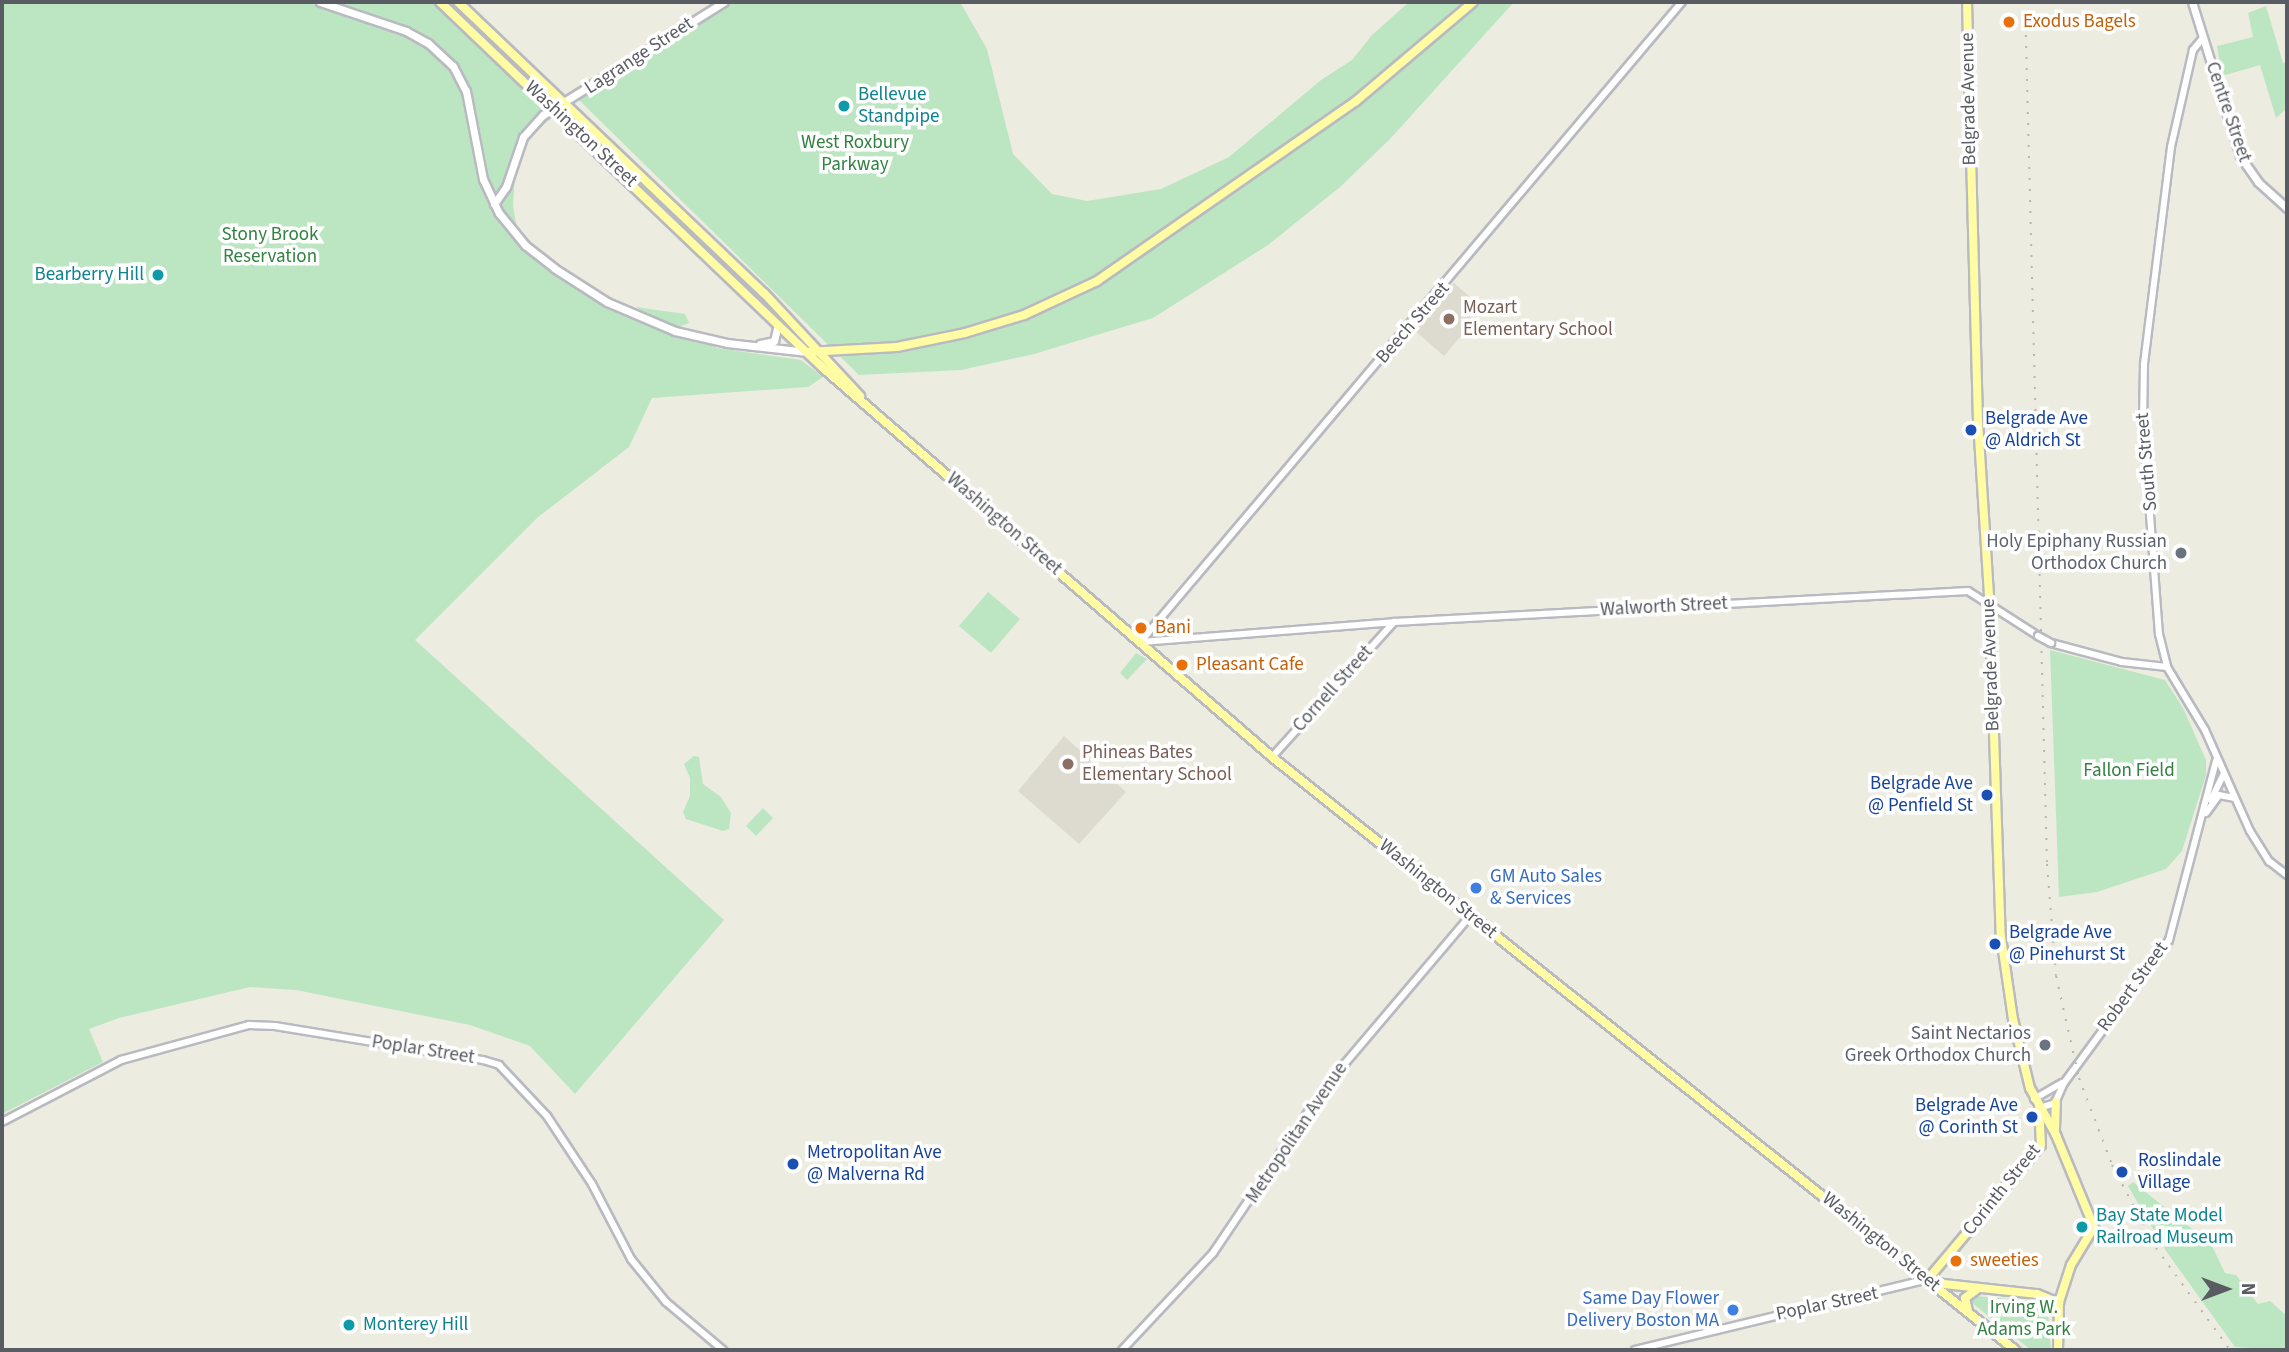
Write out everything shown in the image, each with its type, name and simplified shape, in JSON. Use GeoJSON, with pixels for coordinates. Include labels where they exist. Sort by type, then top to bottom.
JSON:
{"type":"FeatureCollection","features":[{"type":"Feature","properties":{"kind":"main road"},"geometry":{"type":"LineString","coordinates":[[320,2],[406,31],[428,43],[453,66],[466,91],[483,179],[495,204],[525,245],[607,302],[675,331],[727,343],[807,352],[897,347],[965,333],[1034,311],[1097,281],[1374,88],[1472,2]]}},
{"type":"Feature","properties":{"kind":"main road","name":"Washington Street"},"geometry":{"type":"LineString","coordinates":[[440,2],[873,412],[1272,757],[1969,1312],[2011,1349]]}},
{"type":"Feature","properties":{"kind":"main road","name":"Washington Street"},"geometry":{"type":"LineString","coordinates":[[458,2],[820,351],[873,412]]}},
{"type":"Feature","properties":{"kind":"main road","name":"Lagrange Street"},"geometry":{"type":"LineString","coordinates":[[495,204],[506,187],[523,137],[553,109],[724,2]]}},
{"type":"Feature","properties":{"kind":"main road","name":"Belgrade Avenue"},"geometry":{"type":"LineString","coordinates":[[1967,2],[1978,421],[1989,603],[2000,929],[2012,1019],[2034,1099],[2056,1135],[2060,1152],[2094,1227],[2071,1265],[2059,1303]]}},
{"type":"Feature","properties":{"kind":"main road","name":"Centre Street"},"geometry":{"type":"LineString","coordinates":[[2192,2],[2240,156],[2258,182],[2287,208]]}},
{"type":"Feature","properties":{"kind":"main road"},"geometry":{"type":"LineString","coordinates":[[727,343],[768,345],[778,336],[778,323]]}},
{"type":"Feature","properties":{"kind":"main road"},"geometry":{"type":"LineString","coordinates":[[2056,1102],[2056,1135]]}},
{"type":"Feature","properties":{"kind":"main road","name":"Corinth Street"},"geometry":{"type":"LineString","coordinates":[[1927,1279],[2041,1145],[2039,1108]]}},
{"type":"Feature","properties":{"kind":"main road"},"geometry":{"type":"LineString","coordinates":[[2041,1145],[2050,1143],[2060,1152]]}},
{"type":"Feature","properties":{"kind":"main road","name":"Poplar Street"},"geometry":{"type":"LineString","coordinates":[[1927,1279],[1979,1289],[2037,1294],[2059,1303]]}},
{"type":"Feature","properties":{"kind":"main road"},"geometry":{"type":"LineString","coordinates":[[1969,1312],[1965,1298],[1979,1289]]}},
{"type":"Feature","properties":{"kind":"main road"},"geometry":{"type":"LineString","coordinates":[[2058,1350],[2059,1303]]}},
{"type":"Feature","properties":{"kind":"street","name":"Beech Street"},"geometry":{"type":"LineString","coordinates":[[1141,642],[1682,2]]}},
{"type":"Feature","properties":{"kind":"street","name":"South Street"},"geometry":{"type":"LineString","coordinates":[[2203,38],[2193,50],[2171,147],[2144,365],[2143,422],[2159,634],[2168,667],[2204,730],[2234,798],[2274,866],[2287,875]]}},
{"type":"Feature","properties":{"kind":"street","name":"Walworth Street"},"geometry":{"type":"LineString","coordinates":[[1141,642],[1394,622],[1968,591],[2051,643],[2122,662],[2168,667]]}},
{"type":"Feature","properties":{"kind":"street","name":"Cornell Street"},"geometry":{"type":"LineString","coordinates":[[1272,757],[1394,622]]}},
{"type":"Feature","properties":{"kind":"street","name":"Robert Street"},"geometry":{"type":"LineString","coordinates":[[2056,1102],[2064,1083],[2169,940],[2216,761]]}},
{"type":"Feature","properties":{"kind":"street"},"geometry":{"type":"LineString","coordinates":[[2202,821],[2223,775]]}},
{"type":"Feature","properties":{"kind":"street"},"geometry":{"type":"LineString","coordinates":[[2208,808],[2219,795],[2234,798]]}},
{"type":"Feature","properties":{"kind":"street","name":"Metropolitan Avenue"},"geometry":{"type":"LineString","coordinates":[[1122,1350],[1213,1252],[1325,1087],[1471,915]]}},
{"type":"Feature","properties":{"kind":"street","name":"Poplar Street"},"geometry":{"type":"LineString","coordinates":[[2,1122],[74,1083],[162,1045],[249,1026],[275,1026],[499,1065],[547,1116],[573,1152],[631,1259],[674,1309],[723,1350]]}},
{"type":"Feature","properties":{"kind":"street","name":"Robert Street"},"geometry":{"type":"LineString","coordinates":[[2034,1099],[2064,1083]]}},
{"type":"Feature","properties":{"kind":"street"},"geometry":{"type":"LineString","coordinates":[[2039,1108],[2056,1102]]}},
{"type":"Feature","properties":{"kind":"street","name":"Poplar Street"},"geometry":{"type":"LineString","coordinates":[[1635,1350],[1927,1279]]}},
{"type":"Feature","properties":{"kind":"shaded area","name":"Mozart Elementary School"},"geometry":{"type":"Polygon","coordinates":[[[1454,283],[1484,309],[1444,356],[1414,330],[1454,283]]]}},
{"type":"Feature","properties":{"kind":"shaded area","name":"Phineas Bates Elementary School"},"geometry":{"type":"Polygon","coordinates":[[[1064,736],[1126,792],[1079,844],[1018,791],[1064,736]]]}},
{"type":"Feature","properties":{"kind":"green space","name":"Stony Brook Reservation"},"geometry":{"type":"Polygon","coordinates":[[[2,2],[435,2],[553,117],[528,137],[515,175],[513,206],[518,234],[615,305],[702,337],[717,348],[801,360],[823,377],[808,387],[652,398],[629,447],[537,518],[415,640],[724,920],[575,1094],[530,1046],[470,1025],[296,990],[250,987],[119,1018],[89,1029],[103,1062],[2,1114],[2,2]]]}},
{"type":"Feature","properties":{"kind":"green space","name":"West Roxbury Parkway"},"geometry":{"type":"Polygon","coordinates":[[[731,2],[960,2],[987,49],[1013,154],[1052,194],[1087,201],[1161,189],[1229,157],[1321,80],[1352,60],[1372,35],[1409,2],[1514,2],[1390,139],[1340,187],[1268,245],[1153,318],[1034,354],[961,370],[859,375],[579,100],[731,2]]]}},
{"type":"Feature","properties":{"kind":"green space"},"geometry":{"type":"Polygon","coordinates":[[[2266,6],[2283,63],[2287,62],[2287,108],[2276,118],[2260,65],[2222,76],[2217,46],[2253,37],[2248,13],[2266,6]]]}},
{"type":"Feature","properties":{"kind":"green space"},"geometry":{"type":"Polygon","coordinates":[[[636,307],[685,314],[689,323],[679,327],[661,323],[636,307]]]}},
{"type":"Feature","properties":{"kind":"green space"},"geometry":{"type":"Polygon","coordinates":[[[988,592],[1020,619],[991,653],[959,626],[988,592]]]}},
{"type":"Feature","properties":{"kind":"green space","name":"Fallon Field"},"geometry":{"type":"Polygon","coordinates":[[[2050,650],[2165,680],[2183,708],[2206,760],[2206,775],[2182,851],[2166,869],[2097,892],[2059,897],[2050,650]]]}},
{"type":"Feature","properties":{"kind":"green space"},"geometry":{"type":"Polygon","coordinates":[[[1136,653],[1147,659],[1127,680],[1120,673],[1136,653]]]}},
{"type":"Feature","properties":{"kind":"green space"},"geometry":{"type":"Polygon","coordinates":[[[694,756],[699,757],[703,784],[721,797],[731,813],[729,829],[723,831],[686,819],[683,812],[690,796],[690,778],[684,764],[694,756]]]}},
{"type":"Feature","properties":{"kind":"green space"},"geometry":{"type":"Polygon","coordinates":[[[763,808],[773,818],[756,836],[746,826],[763,808]]]}},
{"type":"Feature","properties":{"kind":"green space"},"geometry":{"type":"Polygon","coordinates":[[[2133,1182],[2211,1244],[2225,1273],[2236,1275],[2258,1304],[2270,1301],[2287,1316],[2287,1350],[2235,1347],[2166,1251],[2128,1186],[2133,1182]]]}},
{"type":"Feature","properties":{"kind":"green space","name":"Irving W. Adams Park"},"geometry":{"type":"Polygon","coordinates":[[[1974,1296],[2036,1301],[2048,1314],[2051,1350],[2031,1350],[1972,1303],[1974,1296]]]}},
{"type":"Feature","properties":{"kind":"railway"},"geometry":{"type":"LineString","coordinates":[[2025,2],[2047,864],[2056,976],[2079,1078],[2112,1165],[2156,1248],[2230,1350]]}},
{"type":"Feature","properties":{"kind":"place","name":"Exodus Bagels"},"geometry":{"type":"Point","coordinates":[2009,22]}},
{"type":"Feature","properties":{"kind":"place","name":"Bellevue Standpipe"},"geometry":{"type":"Point","coordinates":[844,106]}},
{"type":"Feature","properties":{"kind":"place","name":"Bearberry Hill"},"geometry":{"type":"Point","coordinates":[158,275]}},
{"type":"Feature","properties":{"kind":"place","name":"Mozart Elementary School"},"geometry":{"type":"Point","coordinates":[1449,319]}},
{"type":"Feature","properties":{"kind":"place","name":"Belgrade Ave @ Aldrich St"},"geometry":{"type":"Point","coordinates":[1971,430]}},
{"type":"Feature","properties":{"kind":"place","name":"Holy Epiphany Russian Orthodox Church"},"geometry":{"type":"Point","coordinates":[2181,553]}},
{"type":"Feature","properties":{"kind":"place","name":"Bani"},"geometry":{"type":"Point","coordinates":[1141,628]}},
{"type":"Feature","properties":{"kind":"place","name":"Pleasant Cafe"},"geometry":{"type":"Point","coordinates":[1182,665]}},
{"type":"Feature","properties":{"kind":"place","name":"Phineas Bates Elementary School"},"geometry":{"type":"Point","coordinates":[1068,764]}},
{"type":"Feature","properties":{"kind":"place","name":"Belgrade Ave @ Penfield St"},"geometry":{"type":"Point","coordinates":[1987,795]}},
{"type":"Feature","properties":{"kind":"place","name":"GM Auto Sales & Services"},"geometry":{"type":"Point","coordinates":[1476,888]}},
{"type":"Feature","properties":{"kind":"place","name":"Belgrade Ave @ Pinehurst St"},"geometry":{"type":"Point","coordinates":[1995,944]}},
{"type":"Feature","properties":{"kind":"place","name":"Saint Nectarios Greek Orthodox Church"},"geometry":{"type":"Point","coordinates":[2045,1045]}},
{"type":"Feature","properties":{"kind":"place","name":"Belgrade Ave @ Corinth St"},"geometry":{"type":"Point","coordinates":[2032,1117]}},
{"type":"Feature","properties":{"kind":"place","name":"Metropolitan Ave @ Malverna Rd"},"geometry":{"type":"Point","coordinates":[793,1164]}},
{"type":"Feature","properties":{"kind":"place","name":"Roslindale Village"},"geometry":{"type":"Point","coordinates":[2122,1172]}},
{"type":"Feature","properties":{"kind":"place","name":"Bay State Model Railroad Museum"},"geometry":{"type":"Point","coordinates":[2082,1227]}},
{"type":"Feature","properties":{"kind":"place","name":"sweeties"},"geometry":{"type":"Point","coordinates":[1956,1261]}},
{"type":"Feature","properties":{"kind":"place","name":"Same Day Flower Delivery Boston MA"},"geometry":{"type":"Point","coordinates":[1733,1310]}},
{"type":"Feature","properties":{"kind":"place","name":"Monterey Hill"},"geometry":{"type":"Point","coordinates":[349,1325]}}]}
